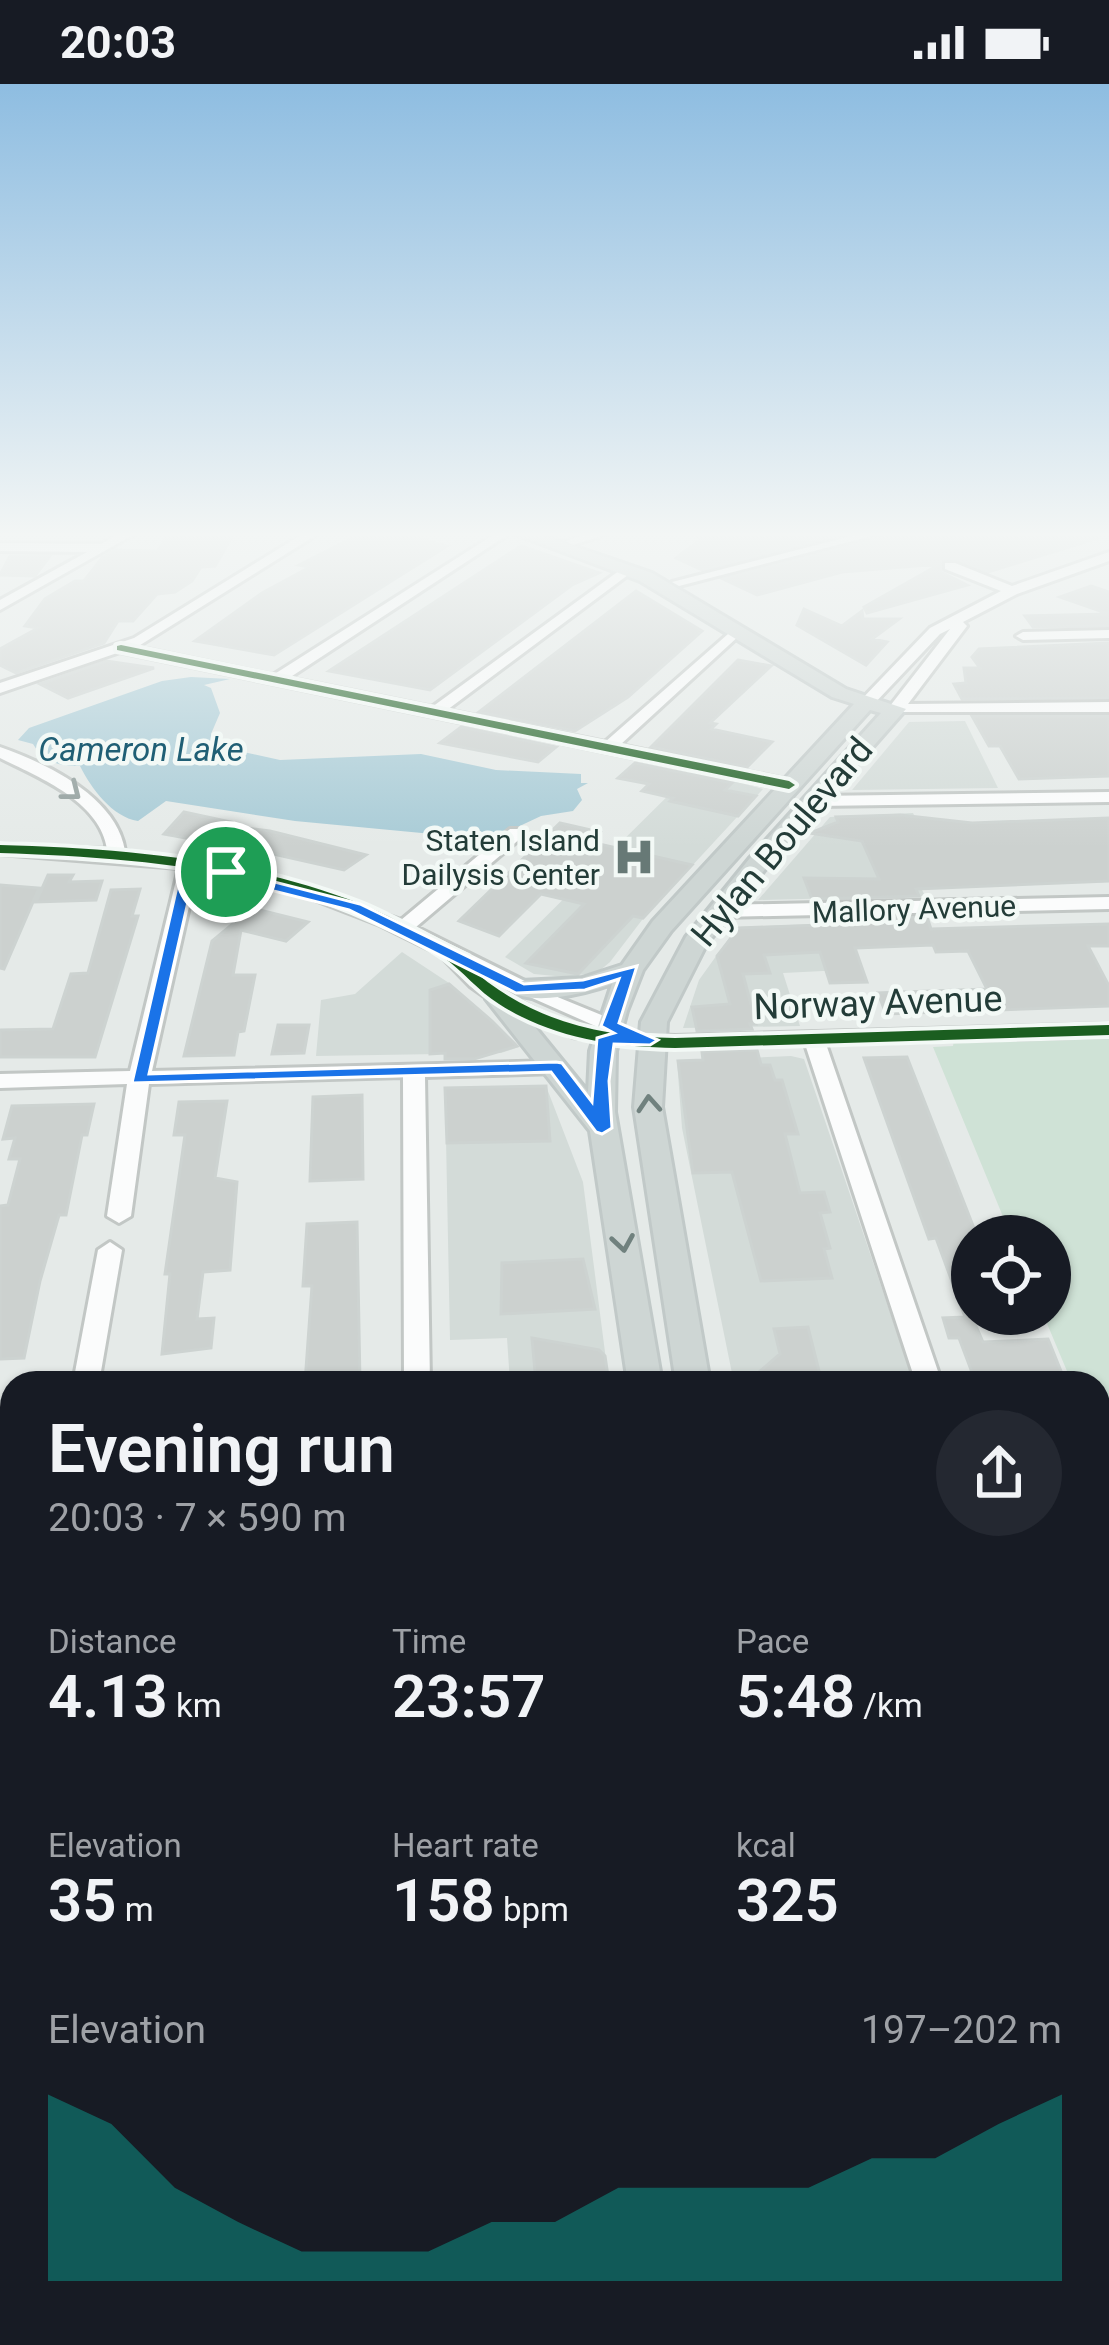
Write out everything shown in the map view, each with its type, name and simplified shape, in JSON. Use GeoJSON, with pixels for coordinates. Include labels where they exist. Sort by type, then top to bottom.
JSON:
{"type":"FeatureCollection","features":[{"type":"Feature","properties":{"kind":"main road"},"geometry":{"type":"LineString","coordinates":[[747,638],[839,694],[896,710]]}},
{"type":"Feature","properties":{"kind":"main road"},"geometry":{"type":"LineString","coordinates":[[768,638],[869,700]]}},
{"type":"Feature","properties":{"kind":"main road","name":"Hylan Boulevard"},"geometry":{"type":"LineString","coordinates":[[643,1371],[602,1128],[600,1081],[608,1032],[631,970],[676,911],[869,700]]}},
{"type":"Feature","properties":{"kind":"main road","name":"Hylan Boulevard"},"geometry":{"type":"LineString","coordinates":[[691,1371],[650,1125],[650,1040],[673,978],[720,911],[896,710]]}},
{"type":"Feature","properties":{"kind":"main road"},"geometry":{"type":"LineString","coordinates":[[602,1128],[510,994],[585,985],[631,970]]}},
{"type":"Feature","properties":{"kind":"street"},"geometry":{"type":"LineString","coordinates":[[0,688],[145,638]]}},
{"type":"Feature","properties":{"kind":"street"},"geometry":{"type":"LineString","coordinates":[[274,680],[341,638]]}},
{"type":"Feature","properties":{"kind":"street"},"geometry":{"type":"LineString","coordinates":[[435,712],[535,638]]}},
{"type":"Feature","properties":{"kind":"street"},"geometry":{"type":"LineString","coordinates":[[608,748],[729,638]]}},
{"type":"Feature","properties":{"kind":"street","name":"Hylan Boulevard"},"geometry":{"type":"LineString","coordinates":[[869,700],[929,638]]}},
{"type":"Feature","properties":{"kind":"street","name":"Hylan Boulevard"},"geometry":{"type":"LineString","coordinates":[[896,710],[952,638]]}},
{"type":"Feature","properties":{"kind":"street"},"geometry":{"type":"LineString","coordinates":[[121,648],[789,785]]}},
{"type":"Feature","properties":{"kind":"street"},"geometry":{"type":"LineString","coordinates":[[896,710],[1109,707]]}},
{"type":"Feature","properties":{"kind":"street"},"geometry":{"type":"LineString","coordinates":[[0,752],[76,792],[115,837],[117,856]]}},
{"type":"Feature","properties":{"kind":"street"},"geometry":{"type":"LineString","coordinates":[[816,801],[1109,796]]}},
{"type":"Feature","properties":{"kind":"street"},"geometry":{"type":"LineString","coordinates":[[402,928],[516,833]]}},
{"type":"Feature","properties":{"kind":"street","name":"Norway Avenue"},"geometry":{"type":"LineString","coordinates":[[0,850],[189,865],[313,893],[402,928],[449,954],[473,981],[510,994],[563,1028],[650,1040],[1109,1030]]}},
{"type":"Feature","properties":{"kind":"street"},"geometry":{"type":"LineString","coordinates":[[119,1216],[139,1079],[189,865]]}},
{"type":"Feature","properties":{"kind":"street","name":"Mallory Avenue"},"geometry":{"type":"LineString","coordinates":[[720,911],[1109,903]]}},
{"type":"Feature","properties":{"kind":"street"},"geometry":{"type":"LineString","coordinates":[[814,1038],[925,1371]]}},
{"type":"Feature","properties":{"kind":"street"},"geometry":{"type":"LineString","coordinates":[[0,1081],[556,1067]]}},
{"type":"Feature","properties":{"kind":"street"},"geometry":{"type":"LineString","coordinates":[[414,1073],[417,1371]]}},
{"type":"Feature","properties":{"kind":"street"},"geometry":{"type":"LineString","coordinates":[[88,1371],[110,1250]]}},
{"type":"Feature","properties":{"kind":"shaded area"},"geometry":{"type":"Polygon","coordinates":[[[965,721],[998,788],[852,790],[909,722],[965,721]]]}},
{"type":"Feature","properties":{"kind":"shaded area"},"geometry":{"type":"Polygon","coordinates":[[[694,770],[763,789],[642,920],[610,962],[598,972],[566,977],[534,974],[505,957],[694,770]]]}},
{"type":"Feature","properties":{"kind":"shaded area"},"geometry":{"type":"Polygon","coordinates":[[[913,813],[933,853],[905,855],[925,896],[758,900],[830,817],[913,813]]]}},
{"type":"Feature","properties":{"kind":"shaded area"},"geometry":{"type":"Polygon","coordinates":[[[845,923],[863,969],[783,973],[800,1026],[683,1028],[699,980],[737,927],[845,923]]]}},
{"type":"Feature","properties":{"kind":"shaded area"},"geometry":{"type":"Polygon","coordinates":[[[402,952],[449,983],[519,1047],[501,1053],[316,1056],[321,1000],[355,994],[402,952]]]}},
{"type":"Feature","properties":{"kind":"shaded area"},"geometry":{"type":"Polygon","coordinates":[[[804,1059],[910,1371],[732,1371],[682,1128],[677,1061],[804,1059]]]}},
{"type":"Feature","properties":{"kind":"shaded area"},"geometry":{"type":"Polygon","coordinates":[[[546,1086],[583,1182],[607,1371],[509,1371],[507,1338],[450,1340],[445,1088],[546,1086]]]}},
{"type":"Feature","properties":{"kind":"green space"},"geometry":{"type":"Polygon","coordinates":[[[1109,1032],[1109,1371],[1067,1371],[1052,1335],[1071,1335],[1071,1215],[1002,1215],[933,1047],[953,1046],[954,1040],[1109,1032]]]}},
{"type":"Feature","properties":{"kind":"water","name":"Cameron Lake"},"geometry":{"type":"Polygon","coordinates":[[[230,679],[204,685],[211,688],[220,713],[211,734],[216,746],[280,760],[421,754],[496,770],[581,774],[581,783],[588,783],[577,789],[582,800],[573,811],[541,816],[507,832],[464,837],[295,821],[166,801],[138,821],[111,808],[80,766],[53,762],[33,744],[18,740],[29,728],[162,681],[230,679]]]}},
{"type":"Feature","properties":{"kind":"building"},"geometry":{"type":"Polygon","coordinates":[[[21,638],[107,638],[104,643],[16,673],[0,665],[0,649],[21,638]]]}},
{"type":"Feature","properties":{"kind":"building"},"geometry":{"type":"Polygon","coordinates":[[[200,638],[302,638],[274,655],[195,641],[200,638]]]}},
{"type":"Feature","properties":{"kind":"building"},"geometry":{"type":"Polygon","coordinates":[[[380,638],[501,638],[430,690],[329,671],[380,638]]]}},
{"type":"Feature","properties":{"kind":"building"},"geometry":{"type":"Polygon","coordinates":[[[576,638],[695,638],[628,697],[575,731],[479,712],[576,638]]]}},
{"type":"Feature","properties":{"kind":"building"},"geometry":{"type":"Polygon","coordinates":[[[819,638],[874,638],[887,642],[866,665],[819,638]]]}},
{"type":"Feature","properties":{"kind":"building"},"geometry":{"type":"Polygon","coordinates":[[[1109,643],[1109,698],[962,699],[954,684],[966,683],[964,668],[980,668],[972,657],[979,649],[1109,643]]]}},
{"type":"Feature","properties":{"kind":"building"},"geometry":{"type":"Polygon","coordinates":[[[738,660],[771,666],[710,723],[716,724],[711,729],[772,742],[747,767],[651,747],[738,660]]]}},
{"type":"Feature","properties":{"kind":"building"},"geometry":{"type":"Polygon","coordinates":[[[106,661],[154,668],[68,698],[40,684],[106,661]]]}},
{"type":"Feature","properties":{"kind":"building"},"geometry":{"type":"Polygon","coordinates":[[[972,716],[1109,716],[1109,776],[1019,779],[1000,746],[989,746],[972,716]]]}},
{"type":"Feature","properties":{"kind":"building"},"geometry":{"type":"Polygon","coordinates":[[[461,727],[556,747],[538,762],[440,743],[461,727]]]}},
{"type":"Feature","properties":{"kind":"building"},"geometry":{"type":"Polygon","coordinates":[[[635,763],[732,783],[725,790],[756,796],[738,816],[670,801],[673,798],[642,791],[649,784],[618,778],[635,763]]]}},
{"type":"Feature","properties":{"kind":"building"},"geometry":{"type":"Polygon","coordinates":[[[184,812],[231,822],[207,842],[164,834],[184,812]]]}},
{"type":"Feature","properties":{"kind":"building"},"geometry":{"type":"Polygon","coordinates":[[[900,815],[972,823],[1109,818],[1109,881],[916,889],[919,896],[812,899],[804,878],[879,879],[862,841],[810,833],[838,822],[836,817],[900,815]]]}},
{"type":"Feature","properties":{"kind":"building"},"geometry":{"type":"Polygon","coordinates":[[[560,823],[600,832],[590,842],[692,865],[643,918],[633,916],[578,974],[526,963],[584,904],[541,894],[499,936],[459,921],[560,823]]]}},
{"type":"Feature","properties":{"kind":"building"},"geometry":{"type":"Polygon","coordinates":[[[228,826],[270,831],[366,855],[344,870],[224,843],[228,826]]]}},
{"type":"Feature","properties":{"kind":"building"},"geometry":{"type":"Polygon","coordinates":[[[48,875],[73,875],[69,882],[102,881],[96,900],[36,902],[48,875]]]}},
{"type":"Feature","properties":{"kind":"building"},"geometry":{"type":"Polygon","coordinates":[[[0,885],[39,888],[4,969],[0,968],[0,885]]]}},
{"type":"Feature","properties":{"kind":"building"},"geometry":{"type":"Polygon","coordinates":[[[140,889],[132,916],[138,916],[95,1057],[0,1057],[0,1030],[53,1029],[71,974],[88,973],[111,890],[140,889]]]}},
{"type":"Feature","properties":{"kind":"building"},"geometry":{"type":"Polygon","coordinates":[[[252,908],[308,922],[286,941],[241,930],[233,975],[255,975],[234,1055],[184,1056],[212,941],[252,908]]]}},
{"type":"Feature","properties":{"kind":"building"},"geometry":{"type":"Polygon","coordinates":[[[927,917],[931,929],[1109,924],[1109,946],[1088,946],[1109,986],[1109,1006],[886,1014],[878,993],[987,989],[968,951],[936,952],[933,945],[855,948],[867,982],[830,983],[820,952],[764,955],[770,973],[743,974],[756,1024],[750,1024],[752,1029],[697,1031],[692,1007],[730,1004],[717,956],[739,928],[821,925],[819,919],[927,917]]]}},
{"type":"Feature","properties":{"kind":"building"},"geometry":{"type":"Polygon","coordinates":[[[449,984],[517,1046],[474,1059],[430,1054],[430,990],[449,984]]]}},
{"type":"Feature","properties":{"kind":"building"},"geometry":{"type":"Polygon","coordinates":[[[278,1025],[309,1025],[304,1053],[272,1054],[278,1025]]]}},
{"type":"Feature","properties":{"kind":"building"},"geometry":{"type":"Polygon","coordinates":[[[757,1050],[761,1065],[770,1065],[775,1080],[782,1080],[798,1134],[785,1134],[800,1193],[824,1192],[830,1212],[820,1213],[832,1278],[761,1281],[732,1172],[693,1173],[678,1061],[703,1060],[702,1052],[757,1050]]]}},
{"type":"Feature","properties":{"kind":"building"},"geometry":{"type":"Polygon","coordinates":[[[907,1057],[969,1215],[951,1215],[951,1279],[936,1238],[929,1239],[864,1058],[907,1057]]]}},
{"type":"Feature","properties":{"kind":"building"},"geometry":{"type":"Polygon","coordinates":[[[546,1086],[550,1141],[447,1143],[445,1088],[546,1086]]]}},
{"type":"Feature","properties":{"kind":"building"},"geometry":{"type":"Polygon","coordinates":[[[362,1095],[363,1179],[310,1181],[313,1097],[362,1095]]]}},
{"type":"Feature","properties":{"kind":"building"},"geometry":{"type":"Polygon","coordinates":[[[227,1101],[215,1178],[237,1182],[230,1270],[203,1272],[197,1319],[214,1318],[211,1348],[162,1354],[170,1274],[165,1274],[185,1135],[174,1135],[179,1102],[227,1101]]]}},
{"type":"Feature","properties":{"kind":"building"},"geometry":{"type":"Polygon","coordinates":[[[94,1104],[87,1135],[82,1135],[66,1215],[59,1215],[40,1281],[24,1358],[0,1359],[0,1206],[8,1205],[20,1159],[9,1159],[15,1138],[3,1139],[12,1106],[94,1104]]]}},
{"type":"Feature","properties":{"kind":"building"},"geometry":{"type":"Polygon","coordinates":[[[357,1222],[360,1371],[306,1371],[312,1286],[303,1286],[307,1224],[357,1222]]]}},
{"type":"Feature","properties":{"kind":"building"},"geometry":{"type":"Polygon","coordinates":[[[583,1259],[595,1309],[501,1314],[502,1263],[583,1259]]]}},
{"type":"Feature","properties":{"kind":"building"},"geometry":{"type":"Polygon","coordinates":[[[943,1318],[951,1318],[951,1335],[980,1335],[983,1342],[1048,1339],[1061,1371],[971,1371],[959,1338],[949,1338],[943,1318]]]}},
{"type":"Feature","properties":{"kind":"building"},"geometry":{"type":"Polygon","coordinates":[[[808,1327],[819,1371],[760,1371],[780,1354],[774,1329],[808,1327]]]}},
{"type":"Feature","properties":{"kind":"building"},"geometry":{"type":"Polygon","coordinates":[[[532,1338],[599,1350],[607,1371],[535,1371],[532,1338]]]}},
{"type":"Feature","properties":{"kind":"cycle path"},"geometry":{"type":"LineString","coordinates":[[121,648],[789,785]]}},
{"type":"Feature","properties":{"kind":"cycle path"},"geometry":{"type":"LineString","coordinates":[[0,849],[135,857],[269,880],[355,907],[463,960]]}},
{"type":"Feature","properties":{"kind":"cycle path"},"geometry":{"type":"LineString","coordinates":[[449,954],[492,993],[525,1013],[580,1033],[627,1041],[1109,1030]]}},
{"type":"Feature","properties":{"kind":"place","name":"Staten Island Dailysis Center"},"geometry":{"type":"Point","coordinates":[634,857]}},
{"type":"Feature","properties":{"kind":"route"},"geometry":{"type":"LineString","coordinates":[[189,865],[226,872],[354,907],[521,989],[585,985],[631,970],[609,1026],[650,1040],[606,1038],[600,1081],[602,1128],[556,1067],[139,1079],[189,865]]}}]}
